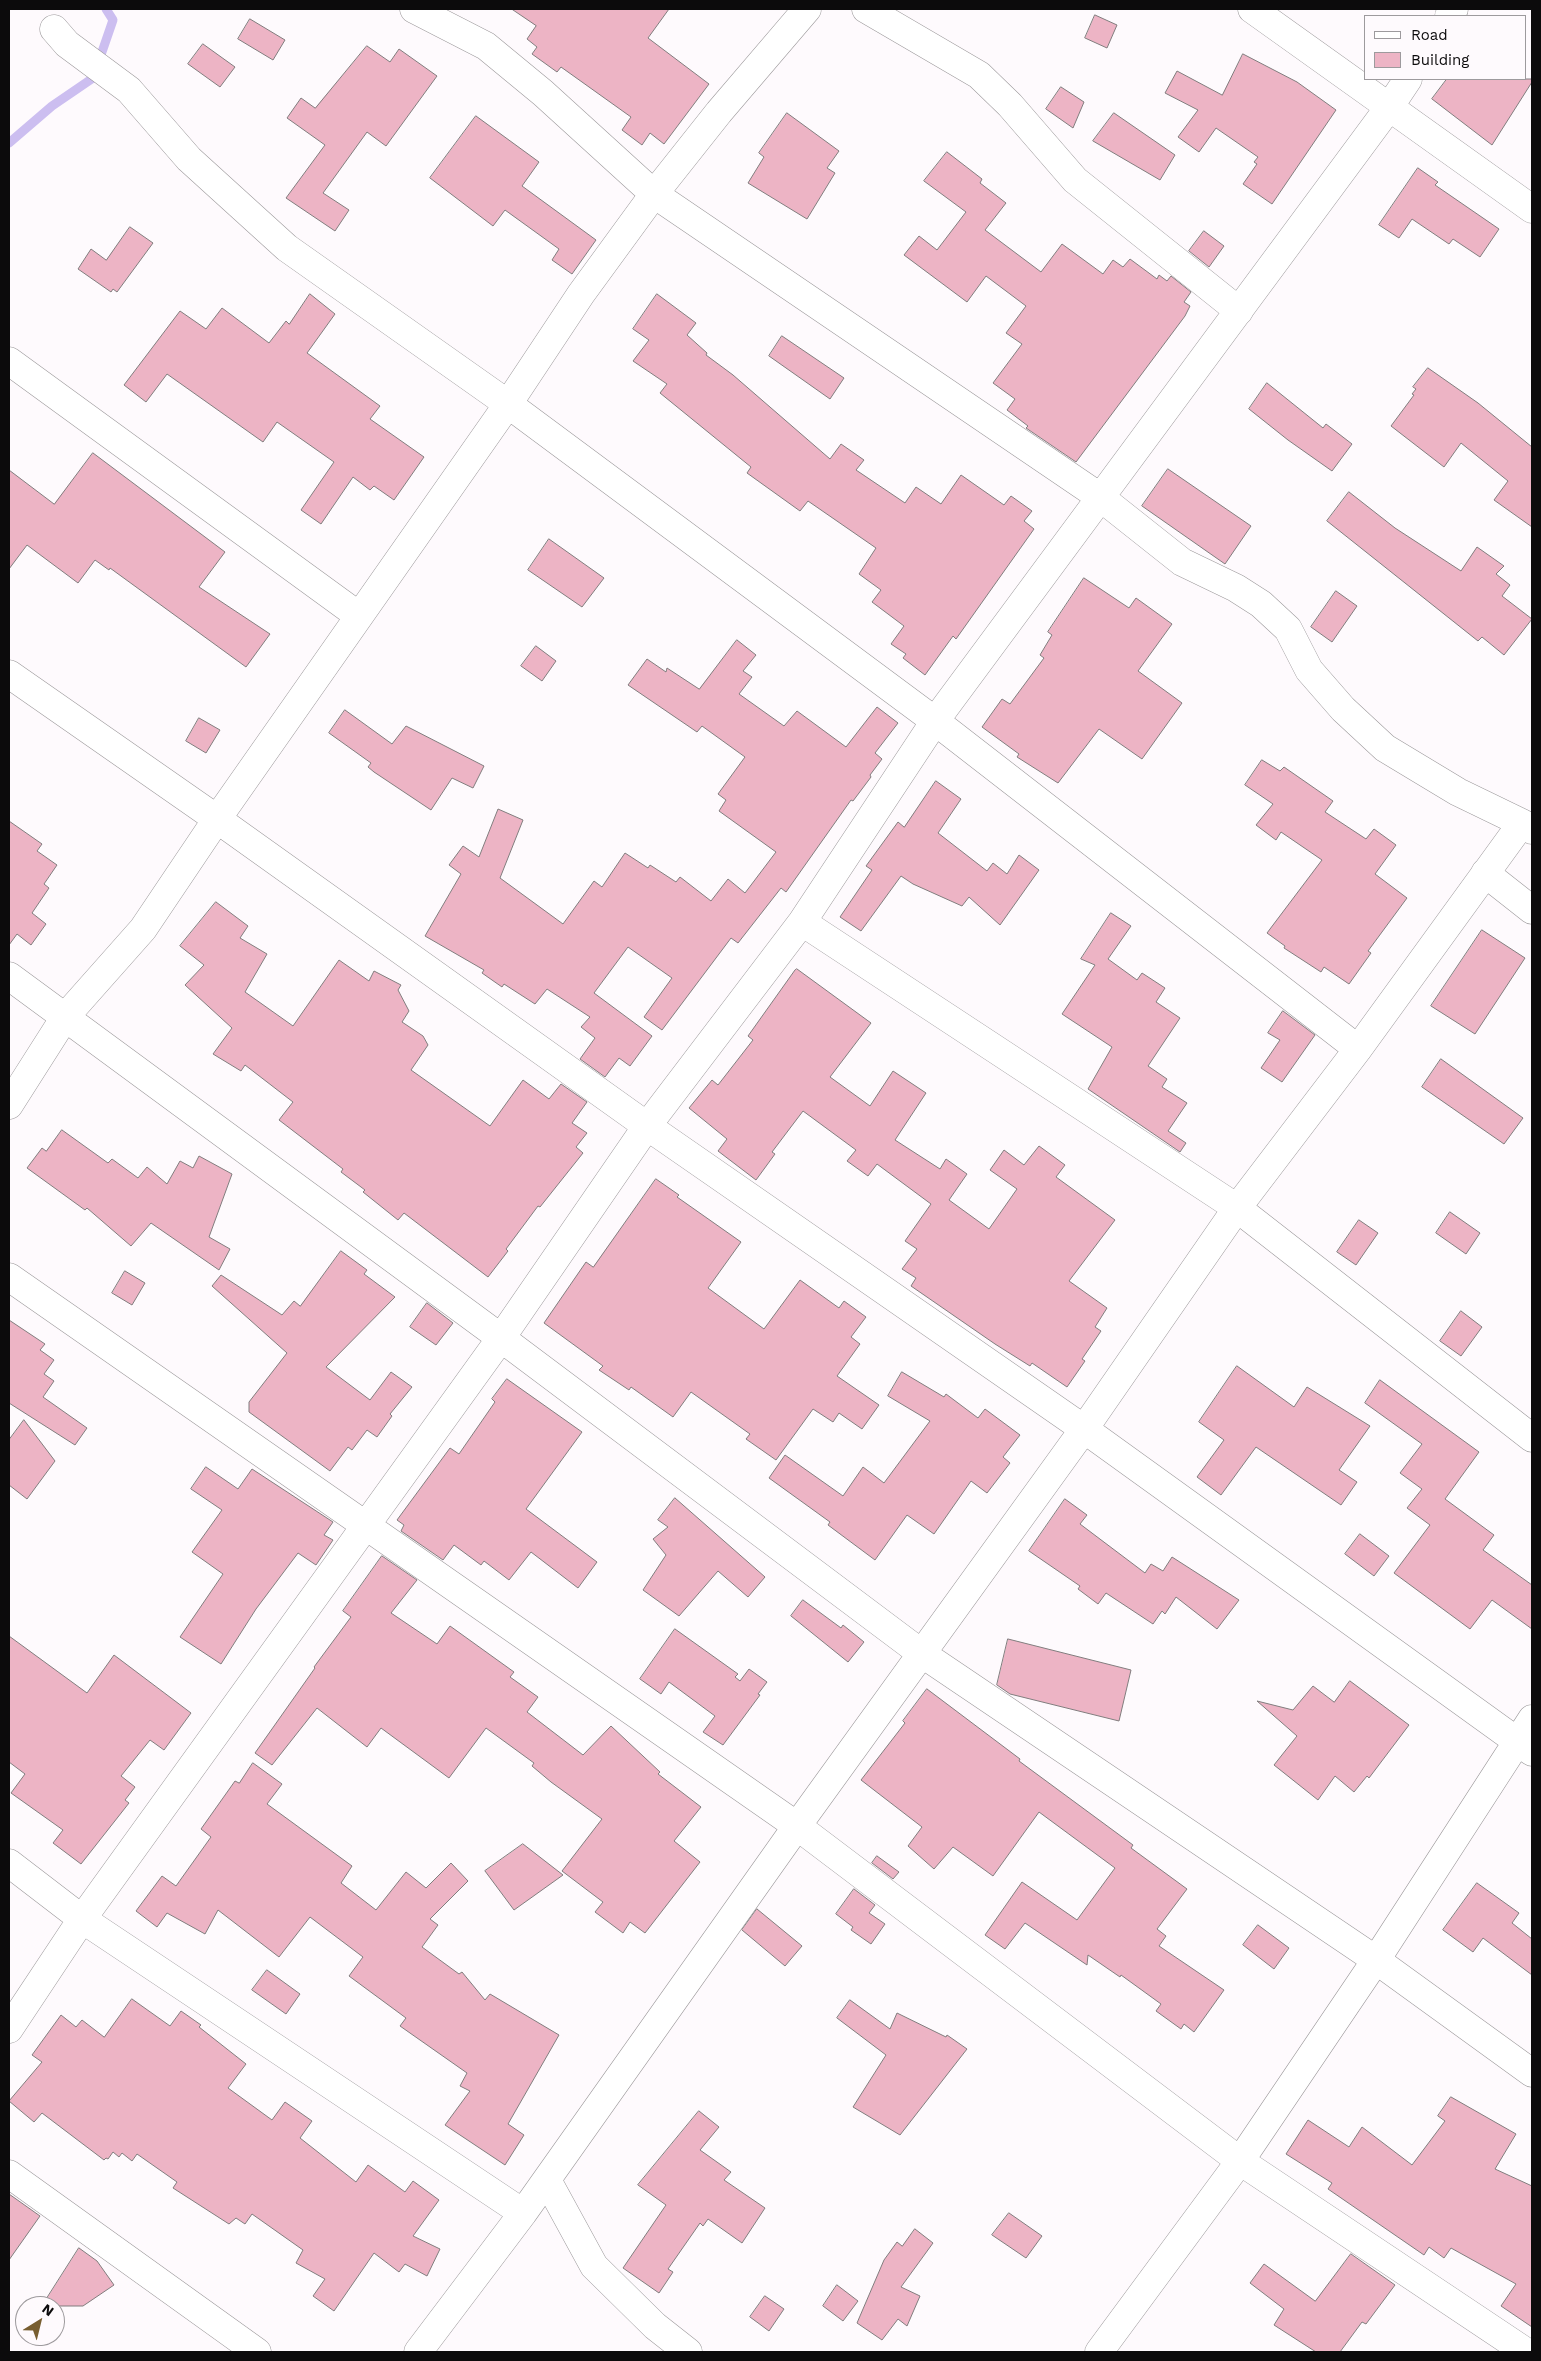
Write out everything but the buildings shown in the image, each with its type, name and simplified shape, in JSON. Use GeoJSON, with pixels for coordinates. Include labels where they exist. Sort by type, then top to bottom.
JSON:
{"type":"FeatureCollection","features":[{"type":"Feature","properties":{"kind":"street"},"geometry":{"type":"LineString","coordinates":[[414,9],[486,46],[543,93],[654,194],[1100,497],[1182,562],[1236,588],[1261,604],[1288,629],[1309,670],[1343,709],[1385,748],[1458,792],[1527,827],[1485,873],[1358,1049],[1237,1208],[1084,1429],[796,1826],[523,2213],[418,2352]]}},
{"type":"Feature","properties":{"kind":"street"},"geometry":{"type":"LineString","coordinates":[[9,1105],[65,1017],[143,929],[217,819],[508,404],[581,294],[654,194],[719,112],[807,9]]}},
{"type":"Feature","properties":{"kind":"street"},"geometry":{"type":"LineString","coordinates":[[866,9],[979,75],[1010,105],[1036,138],[1075,180],[1238,311]]}},
{"type":"Feature","properties":{"kind":"street"},"geometry":{"type":"LineString","coordinates":[[1252,9],[1532,209]]}},
{"type":"Feature","properties":{"kind":"street"},"geometry":{"type":"LineString","coordinates":[[54,29],[67,44],[129,90],[189,159],[287,248],[508,404],[935,720],[1358,1049]]}},
{"type":"Feature","properties":{"kind":"street"},"geometry":{"type":"LineString","coordinates":[[9,2029],[82,1920],[501,1338],[647,1126],[802,922],[935,720],[1407,80]]}},
{"type":"Feature","properties":{"kind":"street"},"geometry":{"type":"LineString","coordinates":[[9,361],[359,616]]}},
{"type":"Feature","properties":{"kind":"street"},"geometry":{"type":"LineString","coordinates":[[9,674],[217,819],[647,1126],[1084,1429],[1524,1746]]}},
{"type":"Feature","properties":{"kind":"street"},"geometry":{"type":"LineString","coordinates":[[1485,873],[1532,910]]}},
{"type":"Feature","properties":{"kind":"street"},"geometry":{"type":"LineString","coordinates":[[802,922],[1237,1208],[1532,1438]]}},
{"type":"Feature","properties":{"kind":"street"},"geometry":{"type":"LineString","coordinates":[[9,976],[501,1338],[922,1653],[1376,1960],[1532,2072]]}},
{"type":"Feature","properties":{"kind":"street"},"geometry":{"type":"LineString","coordinates":[[9,1277],[796,1826],[1240,2162],[1526,2352]]}},
{"type":"Feature","properties":{"kind":"street"},"geometry":{"type":"LineString","coordinates":[[1099,2352],[1240,2162],[1376,1960],[1524,1746],[1532,1719]]}},
{"type":"Feature","properties":{"kind":"street"},"geometry":{"type":"LineString","coordinates":[[9,1863],[82,1920],[523,2213]]}},
{"type":"Feature","properties":{"kind":"street"},"geometry":{"type":"LineString","coordinates":[[9,2174],[257,2352]]}},
{"type":"Feature","properties":{"kind":"street"},"geometry":{"type":"LineString","coordinates":[[546,2180],[594,2266],[654,2326],[688,2352]]}},
{"type":"Feature","properties":{"kind":"waterway"},"geometry":{"type":"LineString","coordinates":[[9,143],[52,106],[93,78],[113,20],[106,9]]}}]}
